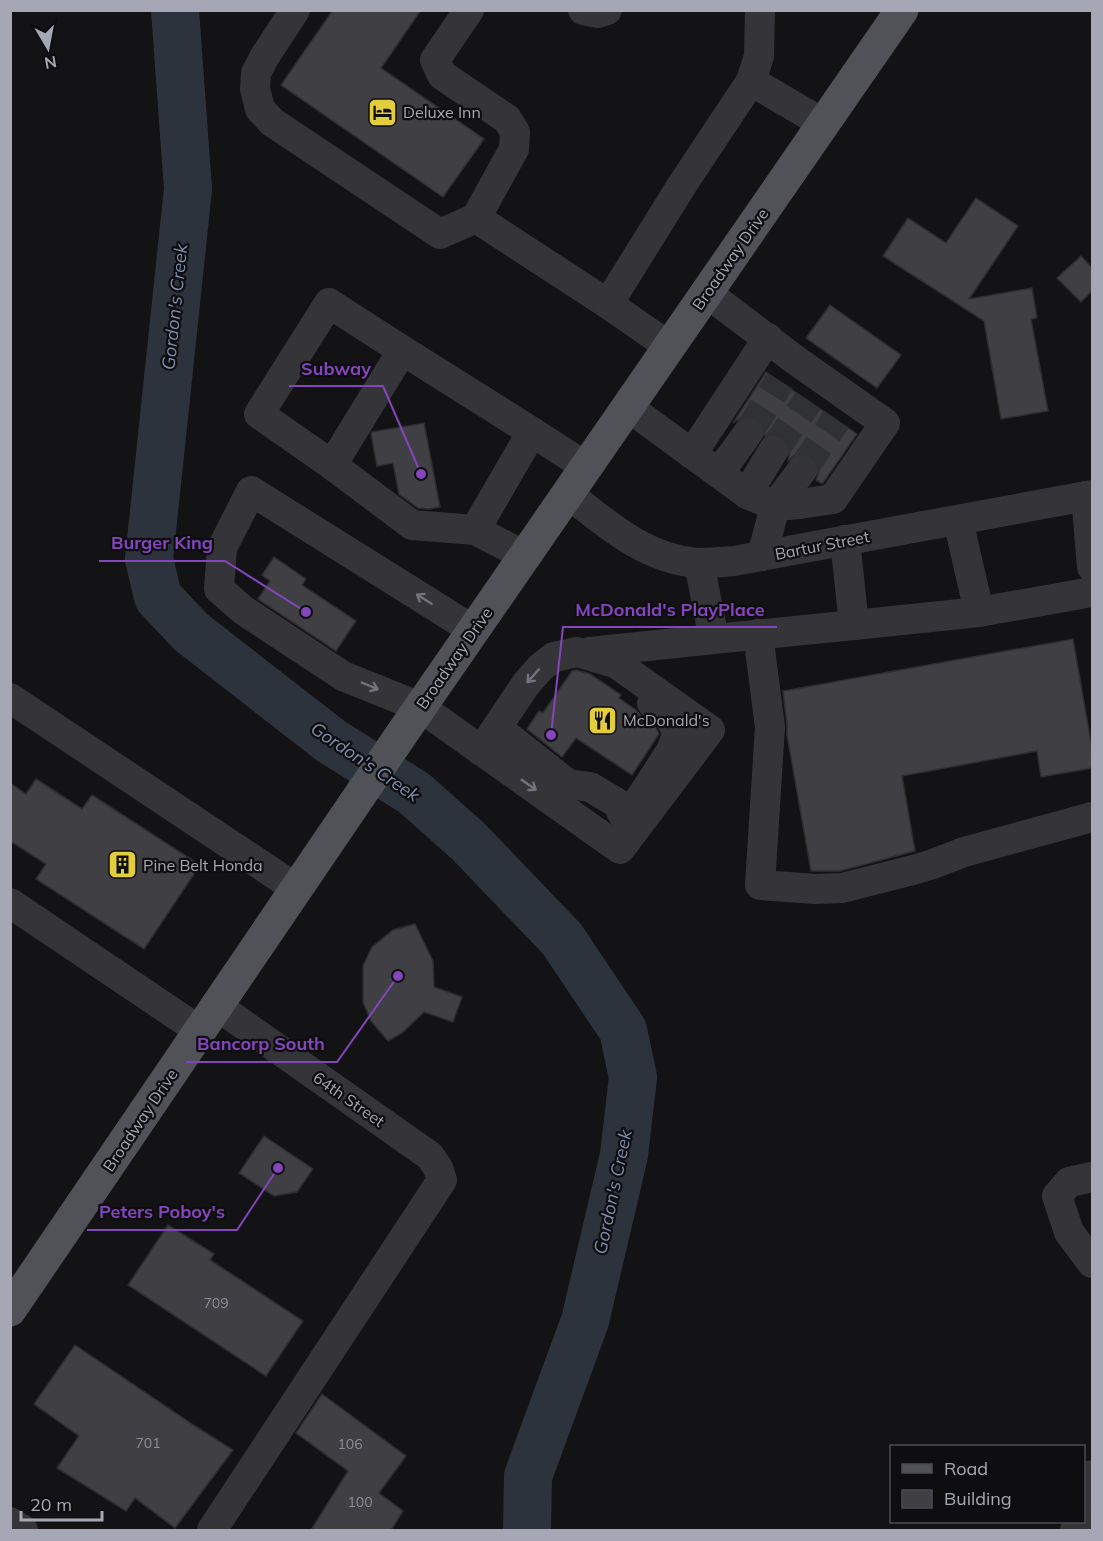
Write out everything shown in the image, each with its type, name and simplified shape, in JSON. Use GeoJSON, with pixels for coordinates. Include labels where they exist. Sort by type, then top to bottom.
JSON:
{"type":"FeatureCollection","features":[{"type":"Feature","properties":{"kind":"main road","name":"Broadway Drive"},"geometry":{"type":"LineString","coordinates":[[10,1310],[420,707],[902,10]]}},
{"type":"Feature","properties":{"kind":"street"},"geometry":{"type":"LineString","coordinates":[[295,10],[256,74],[255,89],[260,109],[272,122],[440,234],[476,218],[514,148],[515,132],[507,119],[442,75],[435,60],[469,10]]}},
{"type":"Feature","properties":{"kind":"street"},"geometry":{"type":"LineString","coordinates":[[583,10],[598,13],[607,10]]}},
{"type":"Feature","properties":{"kind":"street"},"geometry":{"type":"LineString","coordinates":[[608,304],[682,185],[751,81],[759,56],[760,10]]}},
{"type":"Feature","properties":{"kind":"street"},"geometry":{"type":"LineString","coordinates":[[751,81],[824,124]]}},
{"type":"Feature","properties":{"kind":"street"},"geometry":{"type":"LineString","coordinates":[[476,218],[670,346]]}},
{"type":"Feature","properties":{"kind":"street"},"geometry":{"type":"LineString","coordinates":[[628,407],[747,494],[775,506],[833,498],[885,423],[844,410],[787,370],[768,338],[706,293]]}},
{"type":"Feature","properties":{"kind":"street"},"geometry":{"type":"LineString","coordinates":[[525,556],[475,530],[412,525],[259,414],[329,303],[586,467]]}},
{"type":"Feature","properties":{"kind":"street"},"geometry":{"type":"LineString","coordinates":[[692,454],[768,338]]}},
{"type":"Feature","properties":{"kind":"street"},"geometry":{"type":"LineString","coordinates":[[332,465],[402,351]]}},
{"type":"Feature","properties":{"kind":"street"},"geometry":{"type":"LineString","coordinates":[[475,530],[532,432]]}},
{"type":"Feature","properties":{"kind":"street"},"geometry":{"type":"LineString","coordinates":[[719,473],[748,433]]}},
{"type":"Feature","properties":{"kind":"street"},"geometry":{"type":"LineString","coordinates":[[747,494],[773,451]]}},
{"type":"Feature","properties":{"kind":"street"},"geometry":{"type":"LineString","coordinates":[[762,556],[775,506],[802,470]]}},
{"type":"Feature","properties":{"kind":"street"},"geometry":{"type":"LineString","coordinates":[[473,630],[251,491],[222,548],[219,589],[243,610],[344,676],[420,707],[489,740],[568,784],[590,786],[617,803],[623,815],[634,808],[671,751],[678,732],[669,717],[659,708],[603,670],[590,655]]}},
{"type":"Feature","properties":{"kind":"street","name":"Bartur Street"},"geometry":{"type":"LineString","coordinates":[[568,494],[631,541],[669,558],[699,563],[734,561],[1089,496]]}},
{"type":"Feature","properties":{"kind":"street"},"geometry":{"type":"LineString","coordinates":[[1089,496],[1092,567]]}},
{"type":"Feature","properties":{"kind":"street"},"geometry":{"type":"LineString","coordinates":[[958,520],[979,612]]}},
{"type":"Feature","properties":{"kind":"street"},"geometry":{"type":"LineString","coordinates":[[845,540],[854,625]]}},
{"type":"Feature","properties":{"kind":"street"},"geometry":{"type":"LineString","coordinates":[[699,563],[714,639]]}},
{"type":"Feature","properties":{"kind":"street"},"geometry":{"type":"LineString","coordinates":[[590,655],[758,634],[979,612],[1092,592]]}},
{"type":"Feature","properties":{"kind":"street"},"geometry":{"type":"LineString","coordinates":[[758,634],[770,727],[760,885],[816,889],[842,888],[913,870],[964,852],[1092,817]]}},
{"type":"Feature","properties":{"kind":"street"},"geometry":{"type":"LineString","coordinates":[[577,652],[618,664],[710,730],[620,849],[489,740],[526,684],[541,667],[554,657],[577,652]]}},
{"type":"Feature","properties":{"kind":"street"},"geometry":{"type":"LineString","coordinates":[[10,698],[297,889]]}},
{"type":"Feature","properties":{"kind":"street","name":"64th Street"},"geometry":{"type":"LineString","coordinates":[[10,903],[209,1018],[430,1156],[442,1180],[212,1530]]}},
{"type":"Feature","properties":{"kind":"street"},"geometry":{"type":"LineString","coordinates":[[1092,1177],[1069,1182],[1057,1196],[1069,1232],[1092,1263]]}},
{"type":"Feature","properties":{"kind":"street"},"geometry":{"type":"LineString","coordinates":[[1085,1496],[1092,1475]]}},
{"type":"Feature","properties":{"kind":"street"},"geometry":{"type":"LineString","coordinates":[[10,1522],[23,1530]]}},
{"type":"Feature","properties":{"kind":"building","name":"Deluxe Inn"},"geometry":{"type":"Polygon","coordinates":[[[333,10],[421,10],[381,68],[484,139],[443,197],[281,85],[333,10]]]}},
{"type":"Feature","properties":{"kind":"building"},"geometry":{"type":"Polygon","coordinates":[[[976,198],[1018,226],[969,299],[1032,288],[1037,318],[1031,319],[1048,411],[1001,419],[984,321],[883,256],[908,218],[946,243],[976,198]]]}},
{"type":"Feature","properties":{"kind":"building"},"geometry":{"type":"Polygon","coordinates":[[[1081,256],[1092,268],[1092,291],[1081,302],[1057,278],[1081,256]]]}},
{"type":"Feature","properties":{"kind":"building"},"geometry":{"type":"Polygon","coordinates":[[[830,305],[901,355],[877,388],[806,338],[830,305]]]}},
{"type":"Feature","properties":{"kind":"building"},"geometry":{"type":"Polygon","coordinates":[[[766,372],[857,434],[823,483],[816,480],[819,471],[818,464],[813,457],[805,453],[796,454],[788,461],[790,451],[788,442],[774,434],[765,436],[764,427],[758,419],[750,416],[742,417],[733,423],[766,372]]]}},
{"type":"Feature","properties":{"kind":"building"},"geometry":{"type":"Polygon","coordinates":[[[424,423],[440,507],[429,509],[418,508],[399,494],[393,463],[377,466],[371,434],[424,423]]]}},
{"type":"Feature","properties":{"kind":"building"},"geometry":{"type":"Polygon","coordinates":[[[274,557],[306,579],[302,585],[356,621],[336,651],[258,599],[270,581],[262,575],[274,557]]]}},
{"type":"Feature","properties":{"kind":"building"},"geometry":{"type":"Polygon","coordinates":[[[1073,639],[1092,748],[1092,768],[1041,777],[1037,751],[902,776],[915,851],[840,871],[811,871],[787,735],[783,691],[1073,639]]]}},
{"type":"Feature","properties":{"kind":"building","name":"McDonald's"},"geometry":{"type":"Polygon","coordinates":[[[572,671],[590,674],[621,695],[619,698],[656,728],[659,734],[632,775],[576,738],[562,757],[527,729],[539,711],[543,713],[572,671]]]}},
{"type":"Feature","properties":{"kind":"building","name":"Pine Belt Honda"},"geometry":{"type":"Polygon","coordinates":[[[36,779],[82,809],[92,795],[200,865],[144,949],[36,879],[46,864],[10,841],[10,783],[26,794],[36,779]]]}},
{"type":"Feature","properties":{"kind":"building"},"geometry":{"type":"Polygon","coordinates":[[[415,924],[433,961],[434,987],[462,997],[453,1022],[424,1012],[402,1033],[388,1041],[371,1021],[363,1002],[363,966],[372,947],[393,930],[415,924]]]}},
{"type":"Feature","properties":{"kind":"building"},"geometry":{"type":"Polygon","coordinates":[[[264,1136],[313,1169],[297,1192],[274,1196],[239,1173],[264,1136]]]}},
{"type":"Feature","properties":{"kind":"building"},"geometry":{"type":"Polygon","coordinates":[[[168,1225],[214,1254],[210,1260],[303,1321],[266,1376],[128,1285],[168,1225]]]}},
{"type":"Feature","properties":{"kind":"building"},"geometry":{"type":"Polygon","coordinates":[[[75,1345],[233,1450],[175,1528],[135,1498],[126,1511],[57,1468],[79,1436],[34,1404],[75,1345]]]}},
{"type":"Feature","properties":{"kind":"building"},"geometry":{"type":"Polygon","coordinates":[[[322,1394],[406,1456],[379,1493],[403,1511],[391,1530],[311,1530],[348,1471],[296,1433],[322,1394]]]}},
{"type":"Feature","properties":{"kind":"waterway","name":"Gordon's Creek"},"geometry":{"type":"LineString","coordinates":[[175,10],[188,189],[149,559],[158,597],[191,632],[331,741],[414,793],[468,841],[562,939],[623,1030],[633,1077],[624,1155],[585,1321],[528,1476],[527,1530]]}},
{"type":"Feature","properties":{"kind":"tunnel"},"geometry":{"type":"LineString","coordinates":[[748,433],[780,381]]}},
{"type":"Feature","properties":{"kind":"tunnel"},"geometry":{"type":"LineString","coordinates":[[773,451],[808,401]]}},
{"type":"Feature","properties":{"kind":"tunnel"},"geometry":{"type":"LineString","coordinates":[[802,470],[836,420]]}},
{"type":"Feature","properties":{"kind":"place","name":"Deluxe Inn"},"geometry":{"type":"Point","coordinates":[382,112]}},
{"type":"Feature","properties":{"kind":"place","name":"Subway"},"geometry":{"type":"Point","coordinates":[421,474]}},
{"type":"Feature","properties":{"kind":"place","name":"Burger King"},"geometry":{"type":"Point","coordinates":[306,612]}},
{"type":"Feature","properties":{"kind":"place","name":"McDonald's"},"geometry":{"type":"Point","coordinates":[602,720]}},
{"type":"Feature","properties":{"kind":"place","name":"McDonald's PlayPlace"},"geometry":{"type":"Point","coordinates":[551,735]}},
{"type":"Feature","properties":{"kind":"place","name":"Pine Belt Honda"},"geometry":{"type":"Point","coordinates":[122,865]}},
{"type":"Feature","properties":{"kind":"place","name":"Bancorp South"},"geometry":{"type":"Point","coordinates":[398,976]}},
{"type":"Feature","properties":{"kind":"place","name":"Peters Poboy's"},"geometry":{"type":"Point","coordinates":[278,1168]}}]}
